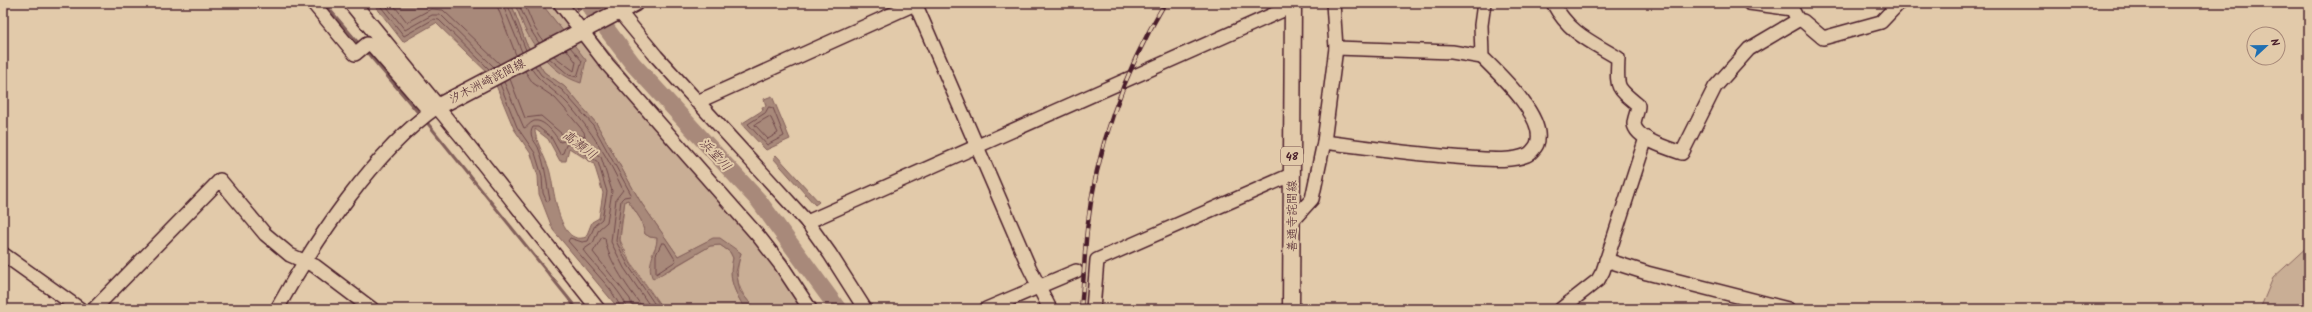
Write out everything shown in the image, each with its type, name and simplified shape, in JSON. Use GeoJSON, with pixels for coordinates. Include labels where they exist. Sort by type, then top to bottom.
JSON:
{"type":"FeatureCollection","features":[{"type":"Feature","properties":{"kind":"main road","name":"汐木洲崎詫間線"},"geometry":{"type":"LineString","coordinates":[[352,3],[431,112],[583,31],[615,8],[635,3]]}},
{"type":"Feature","properties":{"kind":"main road","name":"善通寺詫間線"},"geometry":{"type":"LineString","coordinates":[[1291,309],[1293,220],[1293,3]]}},
{"type":"Feature","properties":{"kind":"street"},"geometry":{"type":"LineString","coordinates":[[313,3],[355,54],[362,48],[379,50],[424,105],[461,136],[598,309]]}},
{"type":"Feature","properties":{"kind":"street"},"geometry":{"type":"LineString","coordinates":[[560,3],[607,64],[760,238],[781,265],[810,309]]}},
{"type":"Feature","properties":{"kind":"street"},"geometry":{"type":"LineString","coordinates":[[697,102],[916,3],[1029,267],[1040,286],[1050,309]]}},
{"type":"Feature","properties":{"kind":"street"},"geometry":{"type":"LineString","coordinates":[[807,222],[976,145],[1281,11],[1288,3]]}},
{"type":"Feature","properties":{"kind":"street"},"geometry":{"type":"LineString","coordinates":[[1293,220],[1312,199],[1324,142],[1336,48],[1333,3]]}},
{"type":"Feature","properties":{"kind":"street"},"geometry":{"type":"LineString","coordinates":[[1482,57],[1480,25],[1484,3]]}},
{"type":"Feature","properties":{"kind":"street"},"geometry":{"type":"LineString","coordinates":[[1553,3],[1561,19],[1570,28],[1618,58],[1619,89],[1638,105],[1634,126],[1646,138],[1682,154],[1715,87],[1749,49],[1798,20]]}},
{"type":"Feature","properties":{"kind":"street"},"geometry":{"type":"LineString","coordinates":[[1748,3],[1792,9],[1798,20],[1803,21],[1823,38],[1881,22],[1899,3]]}},
{"type":"Feature","properties":{"kind":"street"},"geometry":{"type":"LineString","coordinates":[[615,8],[697,102],[807,222],[830,254],[865,309]]}},
{"type":"Feature","properties":{"kind":"street"},"geometry":{"type":"LineString","coordinates":[[1324,142],[1436,156],[1474,158],[1510,158],[1528,155],[1537,144],[1537,133],[1533,120],[1522,98],[1482,57],[1452,52],[1336,48]]}},
{"type":"Feature","properties":{"kind":"street"},"geometry":{"type":"LineString","coordinates":[[277,309],[302,265],[331,222],[382,158],[431,112]]}},
{"type":"Feature","properties":{"kind":"street"},"geometry":{"type":"LineString","coordinates":[[1561,309],[1598,280],[1646,138]]}},
{"type":"Feature","properties":{"kind":"street"},"geometry":{"type":"LineString","coordinates":[[1093,309],[1097,260],[1292,174]]}},
{"type":"Feature","properties":{"kind":"street"},"geometry":{"type":"LineString","coordinates":[[94,309],[220,180],[265,234],[302,265],[315,266],[372,309]]}},
{"type":"Feature","properties":{"kind":"street"},"geometry":{"type":"LineString","coordinates":[[3,254],[80,309]]}},
{"type":"Feature","properties":{"kind":"street"},"geometry":{"type":"LineString","coordinates":[[1606,260],[1655,275],[1788,309]]}},
{"type":"Feature","properties":{"kind":"street"},"geometry":{"type":"LineString","coordinates":[[986,309],[1076,271]]}},
{"type":"Feature","properties":{"kind":"shaded area"},"geometry":{"type":"Polygon","coordinates":[[[511,3],[516,7],[526,31],[541,3],[568,3],[652,105],[786,258],[811,301],[802,309],[753,308],[743,294],[738,282],[738,270],[741,253],[712,239],[678,256],[640,201],[596,123],[565,87],[544,72],[526,43],[511,3]]]}},
{"type":"Feature","properties":{"kind":"shaded area"},"geometry":{"type":"Polygon","coordinates":[[[2306,3],[2309,3],[2309,45],[2306,3]]]}},
{"type":"Feature","properties":{"kind":"shaded area"},"geometry":{"type":"Polygon","coordinates":[[[625,200],[628,200],[641,220],[645,234],[650,237],[657,238],[657,244],[652,254],[668,271],[710,246],[720,245],[730,252],[733,258],[731,273],[733,285],[745,309],[663,309],[631,263],[620,240],[625,200]]]}},
{"type":"Feature","properties":{"kind":"shaded area"},"geometry":{"type":"Polygon","coordinates":[[[2309,245],[2309,309],[2260,309],[2273,278],[2309,245]]]}},
{"type":"Feature","properties":{"kind":"water","name":"高瀬川"},"geometry":{"type":"Polygon","coordinates":[[[373,3],[511,3],[526,43],[544,72],[565,87],[596,123],[640,201],[678,256],[713,238],[720,238],[741,253],[736,272],[740,291],[755,309],[745,309],[741,302],[733,285],[731,273],[733,258],[730,252],[720,245],[710,246],[653,279],[650,268],[657,238],[650,237],[645,234],[641,220],[628,200],[625,201],[620,241],[632,266],[663,309],[619,309],[553,230],[539,194],[538,176],[531,154],[514,129],[493,78],[436,23],[403,42],[373,3]],[[535,129],[538,143],[551,176],[558,212],[569,233],[576,238],[586,237],[592,222],[599,218],[603,193],[594,164],[569,148],[566,161],[560,161],[548,139],[535,129]]]}},
{"type":"Feature","properties":{"kind":"water"},"geometry":{"type":"Polygon","coordinates":[[[513,3],[541,3],[586,60],[581,83],[564,75],[556,69],[536,48],[513,3]]]}},
{"type":"Feature","properties":{"kind":"water"},"geometry":{"type":"Polygon","coordinates":[[[576,3],[591,3],[578,11],[576,3]]]}},
{"type":"Feature","properties":{"kind":"water"},"geometry":{"type":"Polygon","coordinates":[[[772,96],[790,139],[766,150],[741,124],[763,110],[762,107],[766,106],[764,99],[772,96]]]}},
{"type":"Feature","properties":{"kind":"water"},"geometry":{"type":"Polygon","coordinates":[[[776,155],[819,202],[815,205],[773,158],[776,155]]]}},
{"type":"Feature","properties":{"kind":"waterway"},"geometry":{"type":"LineString","coordinates":[[324,3],[360,45]]}},
{"type":"Feature","properties":{"kind":"waterway","name":"浜堂川"},"geometry":{"type":"LineString","coordinates":[[587,3],[633,64],[759,201],[838,309]]}},
{"type":"Feature","properties":{"kind":"waterway"},"geometry":{"type":"LineString","coordinates":[[365,50],[421,116]]}},
{"type":"Feature","properties":{"kind":"waterway"},"geometry":{"type":"LineString","coordinates":[[425,120],[577,309]]}},
{"type":"Feature","properties":{"kind":"railway"},"geometry":{"type":"LineString","coordinates":[[1081,309],[1087,230],[1097,170],[1114,112],[1125,84],[1150,29],[1165,3]]}}]}
